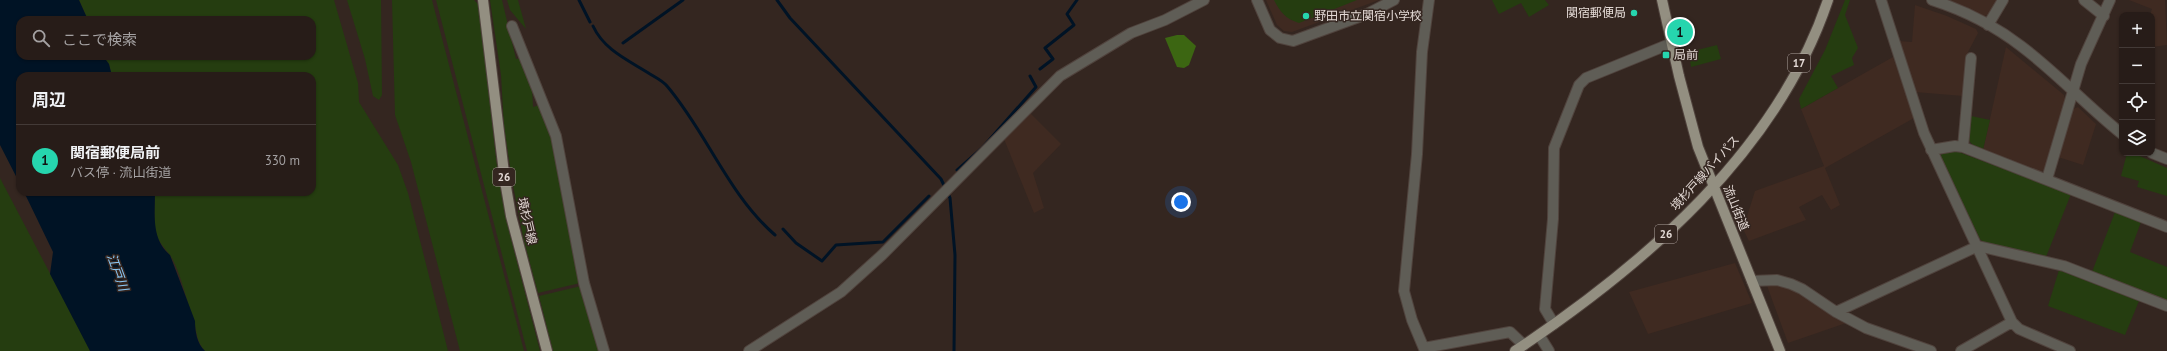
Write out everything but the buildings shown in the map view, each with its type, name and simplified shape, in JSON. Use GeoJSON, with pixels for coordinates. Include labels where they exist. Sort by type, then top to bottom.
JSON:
{"type":"FeatureCollection","features":[{"type":"Feature","properties":{"kind":"main road","name":"境杉戸線"},"geometry":{"type":"LineString","coordinates":[[483,0],[505,181],[511,216],[547,351]]}},
{"type":"Feature","properties":{"kind":"main road","name":"流山街道"},"geometry":{"type":"LineString","coordinates":[[1662,0],[1698,147],[1780,351]]}},
{"type":"Feature","properties":{"kind":"main road","name":"境杉戸線バイパス"},"geometry":{"type":"LineString","coordinates":[[1515,351],[1554,324],[1662,239],[1713,186],[1752,139],[1777,103],[1807,49],[1828,0]]}},
{"type":"Feature","properties":{"kind":"street"},"geometry":{"type":"LineString","coordinates":[[749,351],[841,292],[882,255],[1060,76],[1131,32],[1165,20],[1204,0]]}},
{"type":"Feature","properties":{"kind":"street"},"geometry":{"type":"LineString","coordinates":[[1257,0],[1270,30],[1280,38],[1293,41],[1366,14],[1394,0]]}},
{"type":"Feature","properties":{"kind":"street"},"geometry":{"type":"LineString","coordinates":[[1429,0],[1422,52],[1417,154],[1404,291],[1425,350],[1510,332],[1524,345]]}},
{"type":"Feature","properties":{"kind":"street"},"geometry":{"type":"LineString","coordinates":[[1881,0],[1931,150],[1978,246],[2012,322],[2020,329],[2070,351]]}},
{"type":"Feature","properties":{"kind":"street"},"geometry":{"type":"LineString","coordinates":[[1932,0],[1948,5],[1988,25],[2022,46],[2119,131]]}},
{"type":"Feature","properties":{"kind":"street"},"geometry":{"type":"LineString","coordinates":[[1988,25],[2003,0]]}},
{"type":"Feature","properties":{"kind":"street"},"geometry":{"type":"LineString","coordinates":[[2084,0],[2104,16]]}},
{"type":"Feature","properties":{"kind":"street"},"geometry":{"type":"LineString","coordinates":[[2047,180],[2081,64],[2110,0]]}},
{"type":"Feature","properties":{"kind":"street"},"geometry":{"type":"LineString","coordinates":[[512,26],[556,136],[584,283],[604,351]]}},
{"type":"Feature","properties":{"kind":"street"},"geometry":{"type":"LineString","coordinates":[[1554,324],[1545,309],[1553,219],[1554,148],[1579,85],[1586,78],[1672,43]]}},
{"type":"Feature","properties":{"kind":"street"},"geometry":{"type":"LineString","coordinates":[[1963,147],[1971,58]]}},
{"type":"Feature","properties":{"kind":"street"},"geometry":{"type":"LineString","coordinates":[[1931,150],[1955,146],[1963,147],[2167,227]]}},
{"type":"Feature","properties":{"kind":"street"},"geometry":{"type":"LineString","coordinates":[[2155,154],[2167,159]]}},
{"type":"Feature","properties":{"kind":"street"},"geometry":{"type":"LineString","coordinates":[[1836,312],[1978,246],[2064,266],[2167,306]]}},
{"type":"Feature","properties":{"kind":"street"},"geometry":{"type":"LineString","coordinates":[[1752,281],[1777,280],[1790,284],[1866,328],[1931,351]]}},
{"type":"Feature","properties":{"kind":"street"},"geometry":{"type":"LineString","coordinates":[[1961,351],[2012,322]]}},
{"type":"Feature","properties":{"kind":"street"},"geometry":{"type":"LineString","coordinates":[[1539,335],[1549,351]]}},
{"type":"Feature","properties":{"kind":"shaded area","name":"野田市立関宿小学校"},"geometry":{"type":"Polygon","coordinates":[[[1266,0],[1379,0],[1292,32],[1284,31],[1277,25],[1266,0]]]}},
{"type":"Feature","properties":{"kind":"shaded area"},"geometry":{"type":"Polygon","coordinates":[[[1949,0],[1997,0],[1988,15],[1983,16],[1949,0]]]}},
{"type":"Feature","properties":{"kind":"shaded area"},"geometry":{"type":"Polygon","coordinates":[[[2129,0],[2165,0],[2167,45],[2155,47],[2155,12],[2151,12],[2152,9],[2129,0]]]}},
{"type":"Feature","properties":{"kind":"shaded area"},"geometry":{"type":"Polygon","coordinates":[[[1915,5],[1947,16],[1976,29],[1978,33],[1968,52],[1963,96],[1915,92],[1898,41],[1912,42],[1915,5]]]}},
{"type":"Feature","properties":{"kind":"shaded area"},"geometry":{"type":"Polygon","coordinates":[[[2006,47],[2064,95],[2065,100],[2044,170],[2040,172],[1983,150],[2006,47]]]}},
{"type":"Feature","properties":{"kind":"shaded area"},"geometry":{"type":"Polygon","coordinates":[[[1893,57],[1914,118],[1825,168],[1840,205],[1831,210],[1822,195],[1799,207],[1806,220],[1749,241],[1743,229],[1755,191],[1824,166],[1801,109],[1893,57]]]}},
{"type":"Feature","properties":{"kind":"shaded area"},"geometry":{"type":"Polygon","coordinates":[[[2078,107],[2096,124],[2083,165],[2058,157],[2073,109],[2078,107]]]}},
{"type":"Feature","properties":{"kind":"shaded area"},"geometry":{"type":"Polygon","coordinates":[[[1029,112],[1061,144],[1033,173],[1044,208],[1034,213],[1004,139],[1029,112]]]}},
{"type":"Feature","properties":{"kind":"shaded area"},"geometry":{"type":"Polygon","coordinates":[[[1735,263],[1752,303],[1648,334],[1629,292],[1735,263]]]}},
{"type":"Feature","properties":{"kind":"shaded area"},"geometry":{"type":"Polygon","coordinates":[[[1766,283],[1784,285],[1796,289],[1846,323],[1788,343],[1766,283]]]}},
{"type":"Feature","properties":{"kind":"green space"},"geometry":{"type":"Polygon","coordinates":[[[79,0],[334,0],[358,83],[359,102],[398,165],[408,193],[448,351],[205,351],[199,343],[194,320],[176,267],[157,236],[154,212],[155,196],[316,196],[316,72],[111,72],[109,64],[106,60],[316,60],[316,16],[86,16],[79,0]]]}},
{"type":"Feature","properties":{"kind":"green space"},"geometry":{"type":"Polygon","coordinates":[[[347,0],[381,0],[382,95],[379,100],[373,96],[365,59],[347,0]]]}},
{"type":"Feature","properties":{"kind":"green space"},"geometry":{"type":"Polygon","coordinates":[[[392,0],[432,0],[524,351],[460,351],[411,162],[395,115],[392,0]]]}},
{"type":"Feature","properties":{"kind":"green space"},"geometry":{"type":"Polygon","coordinates":[[[436,0],[474,0],[479,5],[498,176],[507,223],[540,351],[527,351],[436,0]]]}},
{"type":"Feature","properties":{"kind":"green space"},"geometry":{"type":"Polygon","coordinates":[[[490,0],[502,0],[516,59],[522,58],[532,88],[533,107],[539,105],[556,150],[580,283],[538,293],[524,241],[512,180],[504,126],[501,75],[490,0]]]}},
{"type":"Feature","properties":{"kind":"green space"},"geometry":{"type":"Polygon","coordinates":[[[507,0],[518,0],[526,29],[510,10],[507,0]]]}},
{"type":"Feature","properties":{"kind":"green space"},"geometry":{"type":"Polygon","coordinates":[[[1274,0],[1357,0],[1299,23],[1290,19],[1284,14],[1274,0]]]}},
{"type":"Feature","properties":{"kind":"green space"},"geometry":{"type":"Polygon","coordinates":[[[1492,0],[1545,0],[1549,5],[1529,17],[1521,3],[1499,14],[1492,0]]]}},
{"type":"Feature","properties":{"kind":"green space"},"geometry":{"type":"Polygon","coordinates":[[[1845,0],[1850,0],[1845,15],[1858,48],[1852,58],[1854,65],[1831,76],[1838,88],[1801,109],[1799,99],[1825,50],[1845,0]]]}},
{"type":"Feature","properties":{"kind":"green space"},"geometry":{"type":"Polygon","coordinates":[[[1184,35],[1196,46],[1189,65],[1184,68],[1177,67],[1165,38],[1184,35]]]}},
{"type":"Feature","properties":{"kind":"green space"},"geometry":{"type":"Polygon","coordinates":[[[1717,45],[1721,59],[1691,67],[1689,54],[1693,51],[1717,45]]]}},
{"type":"Feature","properties":{"kind":"green space"},"geometry":{"type":"Polygon","coordinates":[[[1971,116],[1990,120],[1983,150],[1976,147],[1969,141],[1968,133],[1971,116]]]}},
{"type":"Feature","properties":{"kind":"green space"},"geometry":{"type":"Polygon","coordinates":[[[1956,151],[2071,194],[2046,257],[1985,244],[1980,239],[1940,157],[1943,152],[1956,151]]]}},
{"type":"Feature","properties":{"kind":"green space"},"geometry":{"type":"Polygon","coordinates":[[[2126,156],[2140,156],[2167,168],[2167,196],[2137,187],[2139,181],[2121,176],[2126,156]]]}},
{"type":"Feature","properties":{"kind":"green space"},"geometry":{"type":"Polygon","coordinates":[[[0,178],[87,344],[90,351],[0,351],[0,178]]]}},
{"type":"Feature","properties":{"kind":"green space"},"geometry":{"type":"Polygon","coordinates":[[[2115,212],[2141,222],[2130,252],[2167,267],[2167,300],[2165,301],[2092,272],[2115,212]]]}},
{"type":"Feature","properties":{"kind":"green space"},"geometry":{"type":"Polygon","coordinates":[[[2059,270],[2139,301],[2125,335],[2048,306],[2059,270]]]}},
{"type":"Feature","properties":{"kind":"green space"},"geometry":{"type":"Polygon","coordinates":[[[581,286],[600,351],[553,351],[539,296],[581,286]]]}},
{"type":"Feature","properties":{"kind":"water"},"geometry":{"type":"Polygon","coordinates":[[[0,0],[79,0],[86,16],[16,16],[16,60],[106,60],[109,64],[111,72],[16,72],[16,176],[0,145],[0,0]]]}},
{"type":"Feature","properties":{"kind":"water","name":"江戸川"},"geometry":{"type":"Polygon","coordinates":[[[26,196],[155,196],[155,226],[157,234],[164,249],[170,255],[195,321],[198,341],[205,351],[90,351],[50,274],[53,252],[26,196]]]}},
{"type":"Feature","properties":{"kind":"waterway"},"geometry":{"type":"LineString","coordinates":[[579,0],[590,22]]}},
{"type":"Feature","properties":{"kind":"waterway"},"geometry":{"type":"LineString","coordinates":[[623,43],[683,0]]}},
{"type":"Feature","properties":{"kind":"waterway"},"geometry":{"type":"LineString","coordinates":[[777,0],[790,18],[941,179],[950,198],[955,255],[954,351]]}},
{"type":"Feature","properties":{"kind":"waterway"},"geometry":{"type":"LineString","coordinates":[[1040,69],[1053,59],[1045,48],[1074,25],[1067,14],[1077,0]]}},
{"type":"Feature","properties":{"kind":"waterway"},"geometry":{"type":"LineString","coordinates":[[593,26],[603,42],[617,54],[659,79],[667,86],[694,123],[744,201],[775,235]]}},
{"type":"Feature","properties":{"kind":"waterway"},"geometry":{"type":"LineString","coordinates":[[957,170],[983,147],[1036,87],[1030,76]]}},
{"type":"Feature","properties":{"kind":"waterway"},"geometry":{"type":"LineString","coordinates":[[783,229],[796,243],[822,261],[836,245],[883,242],[929,196]]}},
{"type":"Feature","properties":{"kind":"place","name":"関宿郵便局"},"geometry":{"type":"Point","coordinates":[1634,13]}},
{"type":"Feature","properties":{"kind":"place","name":"野田市立関宿小学校"},"geometry":{"type":"Point","coordinates":[1306,16]}},
{"type":"Feature","properties":{"kind":"place","name":"関宿郵便局前"},"geometry":{"type":"Point","coordinates":[1680,32]}},
{"type":"Feature","properties":{"kind":"place","name":"局前"},"geometry":{"type":"Point","coordinates":[1666,55]}}]}
